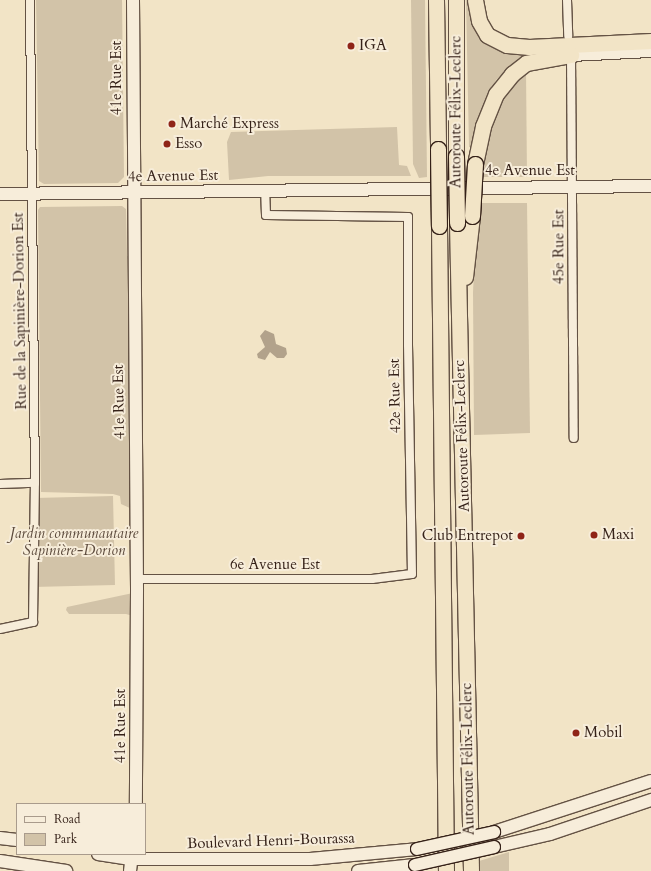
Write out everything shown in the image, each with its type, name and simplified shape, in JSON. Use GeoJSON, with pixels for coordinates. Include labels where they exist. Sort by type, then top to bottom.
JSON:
{"type":"FeatureCollection","features":[{"type":"Feature","properties":{"kind":"highway","name":"Autoroute Félix-Leclerc"},"geometry":{"type":"LineString","coordinates":[[436,0],[446,871]]}},
{"type":"Feature","properties":{"kind":"highway","name":"Autoroute Félix-Leclerc"},"geometry":{"type":"LineString","coordinates":[[456,0],[457,223],[471,871]]}},
{"type":"Feature","properties":{"kind":"highway"},"geometry":{"type":"LineString","coordinates":[[475,0],[479,22],[487,35],[507,45],[529,47],[651,41]]}},
{"type":"Feature","properties":{"kind":"highway"},"geometry":{"type":"LineString","coordinates":[[459,310],[469,256],[475,164],[483,126],[496,94],[512,74],[526,63],[571,55]]}},
{"type":"Feature","properties":{"kind":"street","name":"Rue de la Sapinière-Dorion Est"},"geometry":{"type":"LineString","coordinates":[[0,629],[32,622],[35,483],[30,0]]}},
{"type":"Feature","properties":{"kind":"street","name":"41e Rue Est"},"geometry":{"type":"LineString","coordinates":[[133,0],[137,579],[136,803]]}},
{"type":"Feature","properties":{"kind":"street"},"geometry":{"type":"LineString","coordinates":[[567,0],[568,36]]}},
{"type":"Feature","properties":{"kind":"street"},"geometry":{"type":"LineString","coordinates":[[571,55],[651,51]]}},
{"type":"Feature","properties":{"kind":"street","name":"45e Rue Est"},"geometry":{"type":"LineString","coordinates":[[571,55],[574,438]]}},
{"type":"Feature","properties":{"kind":"street","name":"4e Avenue Est"},"geometry":{"type":"LineString","coordinates":[[0,194],[651,186]]}},
{"type":"Feature","properties":{"kind":"street","name":"42e Rue Est"},"geometry":{"type":"LineString","coordinates":[[266,191],[266,215],[408,217],[408,345],[412,574]]}},
{"type":"Feature","properties":{"kind":"street"},"geometry":{"type":"LineString","coordinates":[[0,484],[35,483]]}},
{"type":"Feature","properties":{"kind":"street","name":"6e Avenue Est"},"geometry":{"type":"LineString","coordinates":[[137,579],[372,579],[412,574]]}},
{"type":"Feature","properties":{"kind":"street","name":"Boulevard Henri-Bourassa"},"geometry":{"type":"LineString","coordinates":[[103,855],[131,861],[310,859],[417,849],[494,832],[651,781]]}},
{"type":"Feature","properties":{"kind":"street"},"geometry":{"type":"LineString","coordinates":[[358,871],[415,865],[550,834],[651,800]]}},
{"type":"Feature","properties":{"kind":"street"},"geometry":{"type":"LineString","coordinates":[[0,838],[16,840]]}},
{"type":"Feature","properties":{"kind":"street"},"geometry":{"type":"LineString","coordinates":[[0,861],[66,871]]}},
{"type":"Feature","properties":{"kind":"green space"},"geometry":{"type":"Polygon","coordinates":[[[36,0],[122,0],[124,177],[118,183],[44,184],[39,181],[36,0]]]}},
{"type":"Feature","properties":{"kind":"green space"},"geometry":{"type":"Polygon","coordinates":[[[411,0],[425,0],[427,177],[419,178],[413,164],[411,0]]]}},
{"type":"Feature","properties":{"kind":"green space"},"geometry":{"type":"Polygon","coordinates":[[[466,0],[470,0],[479,28],[546,51],[516,62],[496,80],[487,99],[474,147],[469,147],[466,0]]]}},
{"type":"Feature","properties":{"kind":"green space"},"geometry":{"type":"Polygon","coordinates":[[[526,70],[527,177],[480,177],[489,125],[500,95],[526,70]]]}},
{"type":"Feature","properties":{"kind":"green space"},"geometry":{"type":"Polygon","coordinates":[[[397,127],[399,165],[407,166],[411,176],[268,176],[229,180],[227,142],[231,132],[397,127]]]}},
{"type":"Feature","properties":{"kind":"green space"},"geometry":{"type":"Polygon","coordinates":[[[478,203],[527,203],[530,433],[474,435],[473,292],[478,203]]]}},
{"type":"Feature","properties":{"kind":"green space"},"geometry":{"type":"Polygon","coordinates":[[[122,206],[126,209],[127,256],[129,256],[132,509],[121,504],[120,496],[113,494],[41,492],[38,210],[40,207],[122,206]]]}},
{"type":"Feature","properties":{"kind":"green space","name":"Jardin communautaire Sapinière-Dorion"},"geometry":{"type":"Polygon","coordinates":[[[113,496],[115,585],[33,587],[35,498],[113,496]]]}},
{"type":"Feature","properties":{"kind":"green space"},"geometry":{"type":"Polygon","coordinates":[[[133,593],[133,616],[126,614],[69,614],[66,610],[67,607],[133,593]]]}},
{"type":"Feature","properties":{"kind":"green space"},"geometry":{"type":"Polygon","coordinates":[[[509,852],[509,871],[479,871],[479,861],[509,852]]]}},
{"type":"Feature","properties":{"kind":"shaded area"},"geometry":{"type":"Polygon","coordinates":[[[265,330],[274,334],[276,344],[286,348],[287,354],[284,358],[277,358],[270,352],[265,360],[258,358],[257,354],[265,347],[260,336],[265,330]]]}},
{"type":"Feature","properties":{"kind":"place","name":"IGA"},"geometry":{"type":"Point","coordinates":[351,46]}},
{"type":"Feature","properties":{"kind":"place","name":"Marché Express"},"geometry":{"type":"Point","coordinates":[172,124]}},
{"type":"Feature","properties":{"kind":"place","name":"Esso"},"geometry":{"type":"Point","coordinates":[167,144]}},
{"type":"Feature","properties":{"kind":"place","name":"Maxi"},"geometry":{"type":"Point","coordinates":[594,535]}},
{"type":"Feature","properties":{"kind":"place","name":"Club Entrepot"},"geometry":{"type":"Point","coordinates":[521,536]}},
{"type":"Feature","properties":{"kind":"place","name":"Mobil"},"geometry":{"type":"Point","coordinates":[576,733]}}]}
